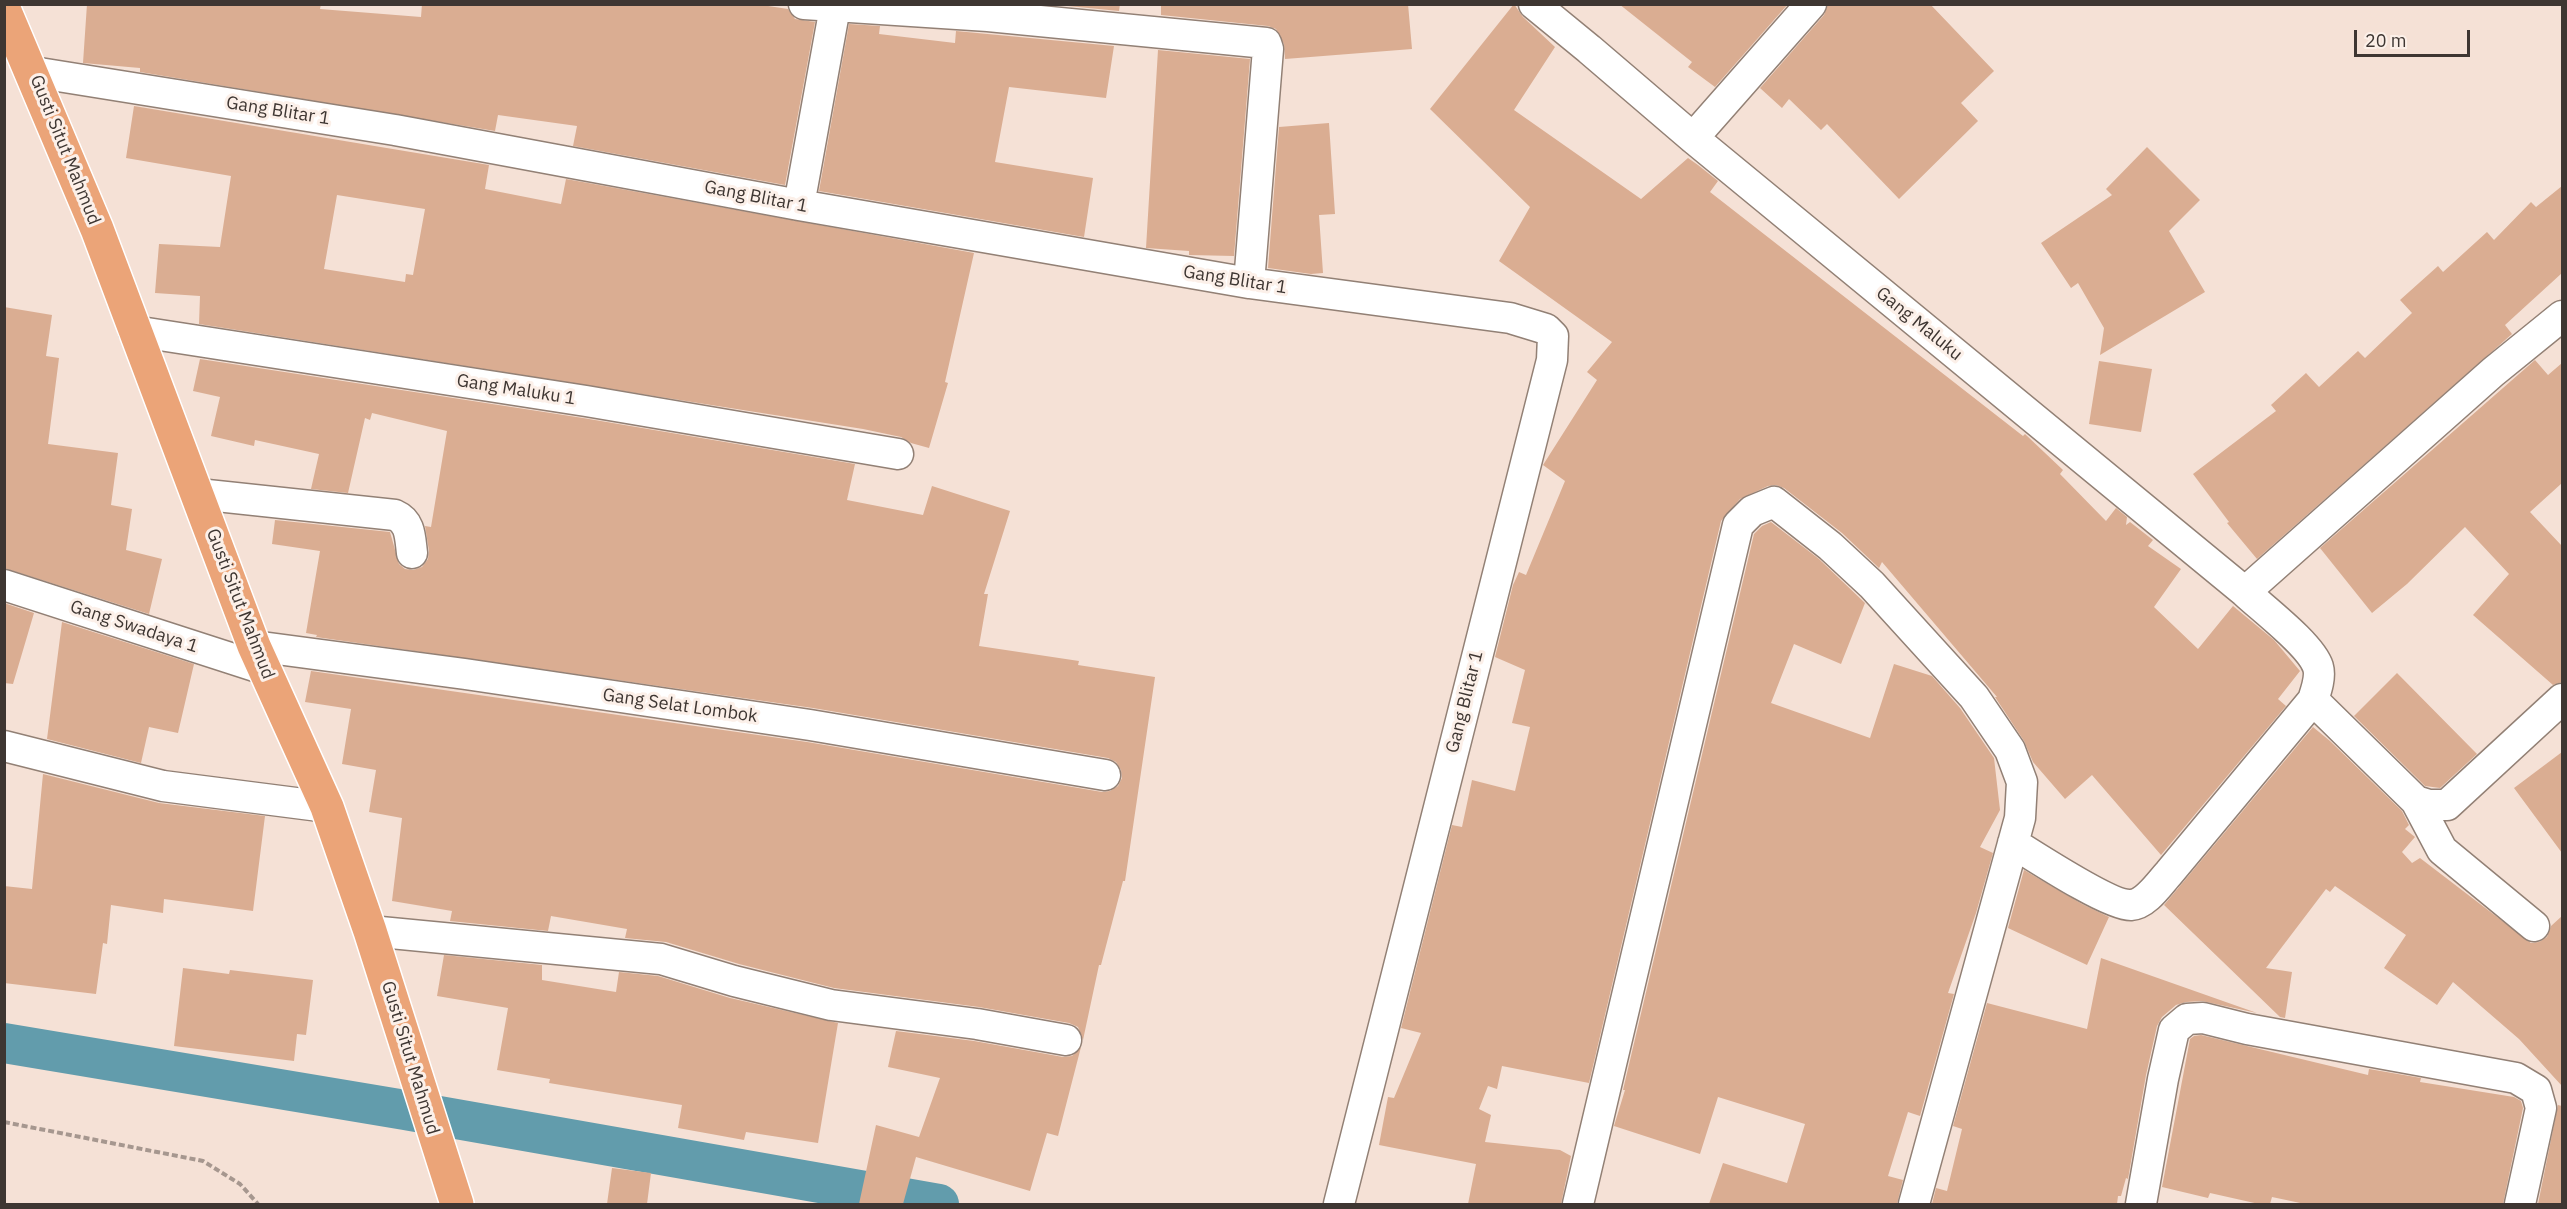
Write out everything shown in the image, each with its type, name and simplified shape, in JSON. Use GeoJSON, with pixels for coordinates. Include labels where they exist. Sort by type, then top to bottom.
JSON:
{"type":"FeatureCollection","features":[{"type":"Feature","properties":{"kind":"highway","name":"Gusti Situt Mahmud"},"geometry":{"type":"LineString","coordinates":[[4,9],[33,72],[97,229],[259,658],[327,807],[370,931],[454,1197]]}},
{"type":"Feature","properties":{"kind":"street"},"geometry":{"type":"LineString","coordinates":[[804,4],[835,7],[988,10],[1266,43],[1268,49],[1249,284]]}},
{"type":"Feature","properties":{"kind":"street","name":"Gang Maluku"},"geometry":{"type":"LineString","coordinates":[[1534,4],[1693,138],[2245,592],[2304,645],[2318,668],[2313,700]]}},
{"type":"Feature","properties":{"kind":"street"},"geometry":{"type":"LineString","coordinates":[[1693,138],[1810,4]]}},
{"type":"Feature","properties":{"kind":"street"},"geometry":{"type":"LineString","coordinates":[[799,205],[835,7]]}},
{"type":"Feature","properties":{"kind":"street","name":"Gang Blitar 1"},"geometry":{"type":"LineString","coordinates":[[33,72],[396,130],[799,205],[1249,284],[1510,318],[1546,329],[1553,336],[1552,360],[1339,1204]]}},
{"type":"Feature","properties":{"kind":"street"},"geometry":{"type":"LineString","coordinates":[[2245,592],[2493,372],[2562,316]]}},
{"type":"Feature","properties":{"kind":"street","name":"Gang Maluku 1"},"geometry":{"type":"LineString","coordinates":[[134,331],[586,400],[898,454]]}},
{"type":"Feature","properties":{"kind":"street"},"geometry":{"type":"LineString","coordinates":[[198,494],[395,515],[403,519],[409,529],[412,553]]}},
{"type":"Feature","properties":{"kind":"street"},"geometry":{"type":"LineString","coordinates":[[1578,1204],[1738,525],[1752,511],[1774,502],[1830,546],[1872,585],[1974,697],[2010,750],[2022,782],[2020,818],[1914,1204]]}},
{"type":"Feature","properties":{"kind":"street","name":"Gang Swadaya 1"},"geometry":{"type":"LineString","coordinates":[[4,585],[259,658]]}},
{"type":"Feature","properties":{"kind":"street","name":"Gang Selat Lombok"},"geometry":{"type":"LineString","coordinates":[[259,658],[465,674],[810,725],[1105,775]]}},
{"type":"Feature","properties":{"kind":"street"},"geometry":{"type":"LineString","coordinates":[[2416,801],[2429,805],[2447,805],[2562,699]]}},
{"type":"Feature","properties":{"kind":"street"},"geometry":{"type":"LineString","coordinates":[[2013,843],[2084,886],[2121,903],[2132,905],[2144,900],[2313,700],[2416,801],[2442,850],[2534,926]]}},
{"type":"Feature","properties":{"kind":"street"},"geometry":{"type":"LineString","coordinates":[[4,746],[163,786],[195,792],[327,807]]}},
{"type":"Feature","properties":{"kind":"street"},"geometry":{"type":"LineString","coordinates":[[370,931],[661,959],[734,981],[831,1005],[976,1024],[1066,1040]]}},
{"type":"Feature","properties":{"kind":"street"},"geometry":{"type":"LineString","coordinates":[[2148,1203],[2163,1079],[2175,1030],[2187,1019],[2203,1018],[2247,1029],[2516,1078],[2536,1090],[2541,1108],[2520,1204]]}},
{"type":"Feature","properties":{"kind":"path"},"geometry":{"type":"LineString","coordinates":[[4,1122],[203,1161],[240,1184],[258,1204]]}},
{"type":"Feature","properties":{"kind":"building"},"geometry":{"type":"Polygon","coordinates":[[[87,4],[321,4],[320,9],[421,17],[422,4],[755,4],[788,9],[795,19],[815,22],[785,185],[573,146],[577,126],[498,115],[495,131],[140,72],[140,68],[83,63],[87,4]]]}},
{"type":"Feature","properties":{"kind":"building"},"geometry":{"type":"Polygon","coordinates":[[[1048,4],[1120,4],[1119,11],[1048,4]]]}},
{"type":"Feature","properties":{"kind":"building"},"geometry":{"type":"Polygon","coordinates":[[[1161,4],[1408,4],[1412,49],[1285,59],[1284,44],[1276,29],[1268,26],[1161,15],[1161,4]]]}},
{"type":"Feature","properties":{"kind":"building"},"geometry":{"type":"Polygon","coordinates":[[[1514,4],[1523,17],[1555,47],[1514,110],[1641,199],[1688,158],[1698,165],[1718,181],[1710,192],[2023,436],[2025,434],[2063,470],[2060,474],[2106,521],[2116,508],[2127,517],[2126,525],[2130,522],[2153,540],[2148,546],[2181,569],[2154,607],[2198,649],[2233,606],[2274,640],[2300,671],[2278,699],[2286,706],[2161,855],[2092,775],[2065,799],[2033,762],[2024,741],[1995,697],[1997,697],[1882,562],[1879,568],[1842,533],[1784,488],[1776,485],[1768,486],[1740,499],[1721,521],[1589,1083],[1502,1066],[1497,1089],[1488,1086],[1479,1109],[1491,1115],[1485,1142],[1560,1150],[1571,1156],[1561,1204],[1468,1204],[1476,1164],[1379,1145],[1388,1097],[1394,1098],[1421,1033],[1401,1028],[1452,825],[1462,827],[1472,780],[1515,791],[1530,727],[1512,723],[1525,670],[1495,657],[1513,585],[1519,572],[1526,575],[1565,481],[1543,465],[1597,380],[1587,372],[1612,342],[1499,261],[1530,207],[1430,109],[1514,4]]]}},
{"type":"Feature","properties":{"kind":"building"},"geometry":{"type":"Polygon","coordinates":[[[1619,4],[1788,4],[1715,87],[1688,67],[1692,62],[1619,4]]]}},
{"type":"Feature","properties":{"kind":"building"},"geometry":{"type":"Polygon","coordinates":[[[1828,4],[1930,4],[1994,71],[1961,103],[1978,121],[1899,199],[1827,124],[1821,130],[1789,99],[1782,108],[1760,88],[1824,15],[1828,4]]]}},
{"type":"Feature","properties":{"kind":"building"},"geometry":{"type":"Polygon","coordinates":[[[849,24],[880,26],[879,34],[955,43],[956,31],[1114,46],[1106,98],[1009,87],[995,162],[1093,178],[1084,237],[819,191],[849,24]]]}},
{"type":"Feature","properties":{"kind":"building"},"geometry":{"type":"Polygon","coordinates":[[[1158,50],[1250,59],[1234,256],[1189,255],[1189,251],[1146,248],[1158,50]]]}},
{"type":"Feature","properties":{"kind":"building"},"geometry":{"type":"Polygon","coordinates":[[[134,106],[489,165],[485,189],[561,204],[566,179],[974,253],[945,382],[948,383],[929,448],[911,443],[901,437],[863,429],[199,324],[200,296],[155,293],[159,244],[220,247],[231,176],[126,158],[134,106]],[[337,195],[324,269],[405,282],[406,274],[413,275],[425,209],[337,195]]]}},
{"type":"Feature","properties":{"kind":"building"},"geometry":{"type":"Polygon","coordinates":[[[1329,123],[1335,214],[1319,215],[1323,273],[1311,274],[1268,268],[1279,127],[1329,123]]]}},
{"type":"Feature","properties":{"kind":"building"},"geometry":{"type":"Polygon","coordinates":[[[2147,147],[2200,200],[2169,231],[2205,292],[2100,355],[2104,328],[2078,283],[2071,288],[2041,243],[2112,195],[2106,189],[2147,147]]]}},
{"type":"Feature","properties":{"kind":"building"},"geometry":{"type":"Polygon","coordinates":[[[2562,186],[2562,273],[2505,325],[2512,334],[2257,559],[2227,523],[2229,522],[2193,474],[2276,411],[2271,405],[2306,373],[2319,387],[2358,351],[2365,358],[2412,313],[2400,300],[2438,266],[2443,272],[2487,232],[2494,240],[2531,202],[2536,207],[2562,186]]]}},
{"type":"Feature","properties":{"kind":"building"},"geometry":{"type":"Polygon","coordinates":[[[4,307],[52,315],[46,356],[59,358],[48,444],[118,453],[111,505],[132,509],[126,550],[162,559],[149,614],[4,568],[4,307]]]}},
{"type":"Feature","properties":{"kind":"building"},"geometry":{"type":"Polygon","coordinates":[[[200,359],[583,418],[855,464],[847,500],[923,515],[932,486],[1010,511],[984,594],[988,594],[979,646],[1079,661],[1078,665],[1155,677],[1125,881],[1123,881],[1101,965],[1099,965],[1083,1040],[1078,1027],[1069,1023],[979,1007],[834,988],[739,964],[666,942],[625,938],[627,929],[551,916],[548,931],[450,921],[452,911],[392,901],[402,818],[369,812],[376,770],[342,764],[351,709],[305,702],[311,671],[807,742],[1102,792],[1110,791],[1118,786],[1122,778],[1121,770],[1116,762],[1108,758],[813,708],[316,637],[317,635],[306,633],[320,551],[272,544],[275,520],[390,532],[399,564],[405,569],[413,570],[422,567],[428,559],[429,551],[425,526],[431,527],[447,431],[372,413],[370,420],[365,418],[348,493],[311,489],[319,454],[255,440],[254,446],[211,436],[220,397],[193,391],[200,359]]]}},
{"type":"Feature","properties":{"kind":"building"},"geometry":{"type":"Polygon","coordinates":[[[2535,360],[2548,375],[2562,363],[2562,483],[2530,512],[2562,546],[2562,682],[2553,685],[2473,615],[2509,574],[2465,527],[2407,584],[2372,613],[2320,548],[2535,360]]]}},
{"type":"Feature","properties":{"kind":"building"},"geometry":{"type":"Polygon","coordinates":[[[2099,361],[2152,369],[2141,432],[2089,424],[2099,361]]]}},
{"type":"Feature","properties":{"kind":"building"},"geometry":{"type":"Polygon","coordinates":[[[1771,522],[1819,559],[1865,603],[1841,664],[1794,644],[1771,703],[1870,738],[1894,664],[1932,676],[1960,708],[1994,758],[2000,810],[1980,847],[1993,853],[1976,913],[1948,993],[1954,994],[1920,1116],[1908,1112],[1888,1176],[1903,1180],[1897,1204],[1709,1204],[1723,1163],[1787,1183],[1805,1124],[1718,1097],[1700,1154],[1614,1126],[1625,1090],[1623,1090],[1754,534],[1762,526],[1771,522]]]}},
{"type":"Feature","properties":{"kind":"building"},"geometry":{"type":"Polygon","coordinates":[[[4,603],[34,613],[13,684],[4,683],[4,603]]]}},
{"type":"Feature","properties":{"kind":"building"},"geometry":{"type":"Polygon","coordinates":[[[62,622],[194,664],[178,733],[149,727],[141,763],[47,739],[62,622]]]}},
{"type":"Feature","properties":{"kind":"building"},"geometry":{"type":"Polygon","coordinates":[[[2397,673],[2477,754],[2440,788],[2425,786],[2354,716],[2397,673]]]}},
{"type":"Feature","properties":{"kind":"building"},"geometry":{"type":"Polygon","coordinates":[[[2313,727],[2402,811],[2409,825],[2405,829],[2415,837],[2402,852],[2412,863],[2420,858],[2531,943],[2539,942],[2547,937],[2551,926],[2562,916],[2562,1086],[2519,1039],[2453,982],[2437,1005],[2384,968],[2406,935],[2335,886],[2330,892],[2326,889],[2266,968],[2292,972],[2285,1018],[2280,1017],[2164,905],[2313,727]]]}},
{"type":"Feature","properties":{"kind":"building"},"geometry":{"type":"Polygon","coordinates":[[[2562,752],[2562,853],[2514,788],[2562,752]]]}},
{"type":"Feature","properties":{"kind":"building"},"geometry":{"type":"Polygon","coordinates":[[[43,774],[159,803],[265,816],[253,911],[164,899],[163,913],[111,905],[107,944],[103,943],[96,994],[4,983],[4,886],[32,889],[43,774]]]}},
{"type":"Feature","properties":{"kind":"building"},"geometry":{"type":"Polygon","coordinates":[[[2024,870],[2109,917],[2087,965],[2008,928],[2024,870]]]}},
{"type":"Feature","properties":{"kind":"building"},"geometry":{"type":"Polygon","coordinates":[[[444,955],[542,965],[542,980],[616,992],[619,972],[658,976],[730,998],[838,1023],[818,1143],[746,1132],[744,1140],[678,1128],[682,1105],[549,1083],[550,1079],[497,1070],[508,1008],[437,996],[444,955]]]}},
{"type":"Feature","properties":{"kind":"building"},"geometry":{"type":"Polygon","coordinates":[[[2101,958],[2257,1013],[2202,1001],[2176,1005],[2162,1017],[2157,1026],[2146,1075],[2128,1179],[2126,1178],[2121,1196],[2118,1196],[2117,1204],[1932,1204],[1936,1188],[1947,1191],[1962,1129],[1953,1126],[1987,1003],[2087,1029],[2101,958]]]}},
{"type":"Feature","properties":{"kind":"building"},"geometry":{"type":"Polygon","coordinates":[[[183,968],[229,974],[230,970],[313,980],[306,1035],[297,1034],[294,1061],[174,1046],[183,968]]]}},
{"type":"Feature","properties":{"kind":"building"},"geometry":{"type":"Polygon","coordinates":[[[896,1031],[974,1041],[1063,1057],[1072,1056],[1081,1047],[1058,1136],[1047,1133],[1030,1191],[916,1157],[903,1204],[859,1204],[876,1125],[919,1137],[940,1078],[888,1067],[896,1031]]]}},
{"type":"Feature","properties":{"kind":"building"},"geometry":{"type":"Polygon","coordinates":[[[2201,1035],[2368,1075],[2369,1069],[2421,1078],[2420,1082],[2514,1097],[2521,1101],[2523,1108],[2503,1204],[2305,1204],[2272,1197],[2270,1204],[2259,1204],[2210,1193],[2208,1198],[2162,1187],[2190,1039],[2201,1035]]]}},
{"type":"Feature","properties":{"kind":"building"},"geometry":{"type":"Polygon","coordinates":[[[2558,1105],[2562,1106],[2562,1204],[2538,1204],[2558,1105]]]}},
{"type":"Feature","properties":{"kind":"building"},"geometry":{"type":"Polygon","coordinates":[[[612,1168],[651,1173],[647,1204],[607,1204],[612,1168]]]}},
{"type":"Feature","properties":{"kind":"waterway"},"geometry":{"type":"LineString","coordinates":[[4,1043],[405,1110],[939,1204]]}}]}
